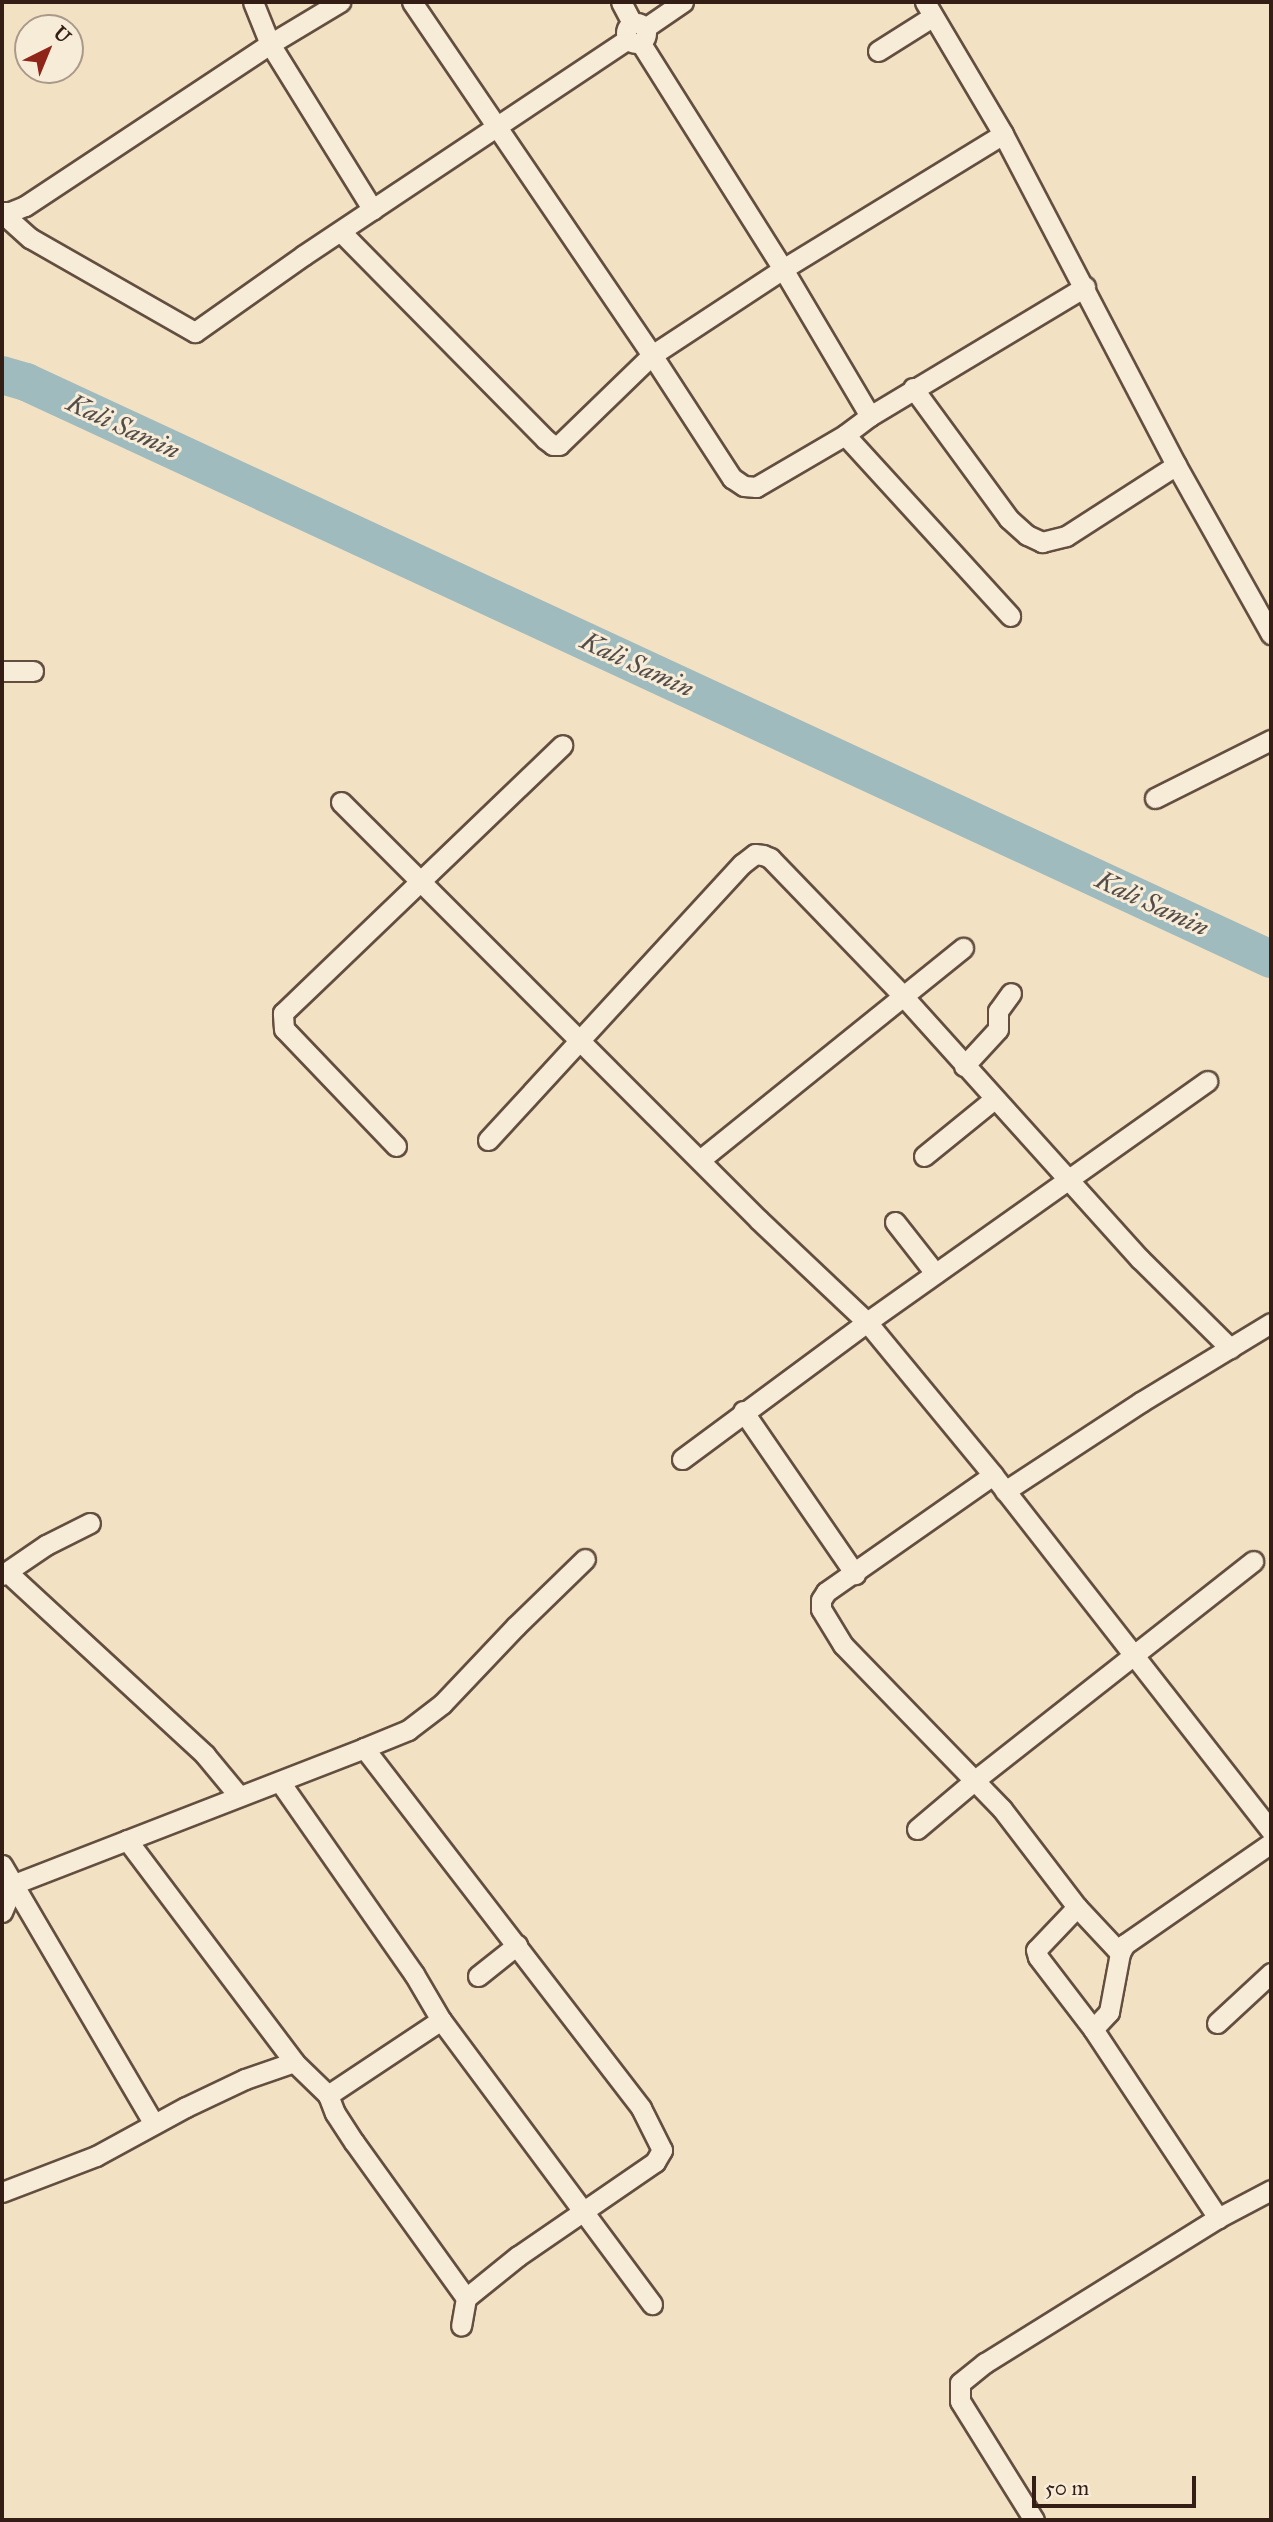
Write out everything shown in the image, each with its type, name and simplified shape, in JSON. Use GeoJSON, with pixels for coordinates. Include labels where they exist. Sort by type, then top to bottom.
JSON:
{"type":"FeatureCollection","features":[{"type":"Feature","properties":{"kind":"street"},"geometry":{"type":"LineString","coordinates":[[253,2],[270,44],[373,210]]}},
{"type":"Feature","properties":{"kind":"street"},"geometry":{"type":"LineString","coordinates":[[2,212],[25,206],[270,44],[340,2]]}},
{"type":"Feature","properties":{"kind":"street"},"geometry":{"type":"LineString","coordinates":[[412,2],[652,355],[732,478],[744,486],[756,486],[771,480],[845,435],[870,415],[1085,287]]}},
{"type":"Feature","properties":{"kind":"street"},"geometry":{"type":"LineString","coordinates":[[621,2],[636,33],[870,415]]}},
{"type":"Feature","properties":{"kind":"street"},"geometry":{"type":"LineString","coordinates":[[2,212],[30,238],[195,332],[683,2]]}},
{"type":"Feature","properties":{"kind":"street"},"geometry":{"type":"LineString","coordinates":[[878,51],[929,9],[1003,134],[1176,465],[1271,634]]}},
{"type":"Feature","properties":{"kind":"street"},"geometry":{"type":"LineString","coordinates":[[341,232],[553,445],[563,444],[652,355],[783,269],[1003,134]]}},
{"type":"Feature","properties":{"kind":"street"},"geometry":{"type":"LineString","coordinates":[[914,388],[1009,519],[1027,535],[1042,542],[1066,536],[1176,465]]}},
{"type":"Feature","properties":{"kind":"street"},"geometry":{"type":"LineString","coordinates":[[845,435],[1010,616]]}},
{"type":"Feature","properties":{"kind":"street"},"geometry":{"type":"LineString","coordinates":[[2,671],[33,671]]}},
{"type":"Feature","properties":{"kind":"street"},"geometry":{"type":"LineString","coordinates":[[1155,798],[1271,740]]}},
{"type":"Feature","properties":{"kind":"street"},"geometry":{"type":"LineString","coordinates":[[396,1146],[297,1045],[284,1029],[284,1013],[562,745]]}},
{"type":"Feature","properties":{"kind":"street"},"geometry":{"type":"LineString","coordinates":[[341,802],[700,1160],[867,1322],[999,1483],[1271,1831]]}},
{"type":"Feature","properties":{"kind":"street"},"geometry":{"type":"LineString","coordinates":[[488,1140],[562,1063],[579,1040],[742,864],[755,855],[770,858],[904,997],[1065,1180],[1230,1348]]}},
{"type":"Feature","properties":{"kind":"street"},"geometry":{"type":"LineString","coordinates":[[700,1160],[963,948]]}},
{"type":"Feature","properties":{"kind":"street"},"geometry":{"type":"LineString","coordinates":[[964,1066],[998,1029],[998,1011],[1011,993]]}},
{"type":"Feature","properties":{"kind":"street"},"geometry":{"type":"LineString","coordinates":[[682,1459],[743,1411],[935,1273],[1207,1082]]}},
{"type":"Feature","properties":{"kind":"street"},"geometry":{"type":"LineString","coordinates":[[924,1156],[993,1100]]}},
{"type":"Feature","properties":{"kind":"street"},"geometry":{"type":"LineString","coordinates":[[895,1222],[935,1273]]}},
{"type":"Feature","properties":{"kind":"street"},"geometry":{"type":"LineString","coordinates":[[1120,1953],[1077,1907],[1034,1848],[975,1780],[940,1749],[833,1633],[821,1609],[821,1600],[826,1592],[999,1483],[1271,1323]]}},
{"type":"Feature","properties":{"kind":"street"},"geometry":{"type":"LineString","coordinates":[[743,1411],[855,1574]]}},
{"type":"Feature","properties":{"kind":"street"},"geometry":{"type":"LineString","coordinates":[[90,1523],[46,1545],[4,1573],[205,1755],[239,1796]]}},
{"type":"Feature","properties":{"kind":"street"},"geometry":{"type":"LineString","coordinates":[[2,1912],[14,1884],[408,1730],[442,1704],[499,1643],[585,1559]]}},
{"type":"Feature","properties":{"kind":"street"},"geometry":{"type":"LineString","coordinates":[[917,1829],[975,1780],[1253,1561]]}},
{"type":"Feature","properties":{"kind":"street"},"geometry":{"type":"LineString","coordinates":[[364,1748],[641,2108],[662,2150],[655,2162],[518,2256],[466,2298],[461,2326]]}},
{"type":"Feature","properties":{"kind":"street"},"geometry":{"type":"LineString","coordinates":[[280,1782],[414,1974],[442,2020],[652,2304]]}},
{"type":"Feature","properties":{"kind":"street"},"geometry":{"type":"LineString","coordinates":[[127,1840],[294,2062],[328,2095],[335,2113],[354,2142],[466,2298]]}},
{"type":"Feature","properties":{"kind":"street"},"geometry":{"type":"LineString","coordinates":[[1093,2029],[1109,2012],[1120,1953],[1133,1936],[1271,1843]]}},
{"type":"Feature","properties":{"kind":"street"},"geometry":{"type":"LineString","coordinates":[[2,1865],[154,2124]]}},
{"type":"Feature","properties":{"kind":"street"},"geometry":{"type":"LineString","coordinates":[[1077,1907],[1036,1950],[1038,1957],[1093,2029],[1217,2218]]}},
{"type":"Feature","properties":{"kind":"street"},"geometry":{"type":"LineString","coordinates":[[478,1976],[517,1945]]}},
{"type":"Feature","properties":{"kind":"street"},"geometry":{"type":"LineString","coordinates":[[1217,2023],[1271,1973]]}},
{"type":"Feature","properties":{"kind":"street"},"geometry":{"type":"LineString","coordinates":[[328,2095],[442,2020]]}},
{"type":"Feature","properties":{"kind":"street"},"geometry":{"type":"LineString","coordinates":[[2,2192],[96,2156],[154,2124],[245,2080],[294,2062]]}},
{"type":"Feature","properties":{"kind":"street"},"geometry":{"type":"LineString","coordinates":[[1034,2520],[960,2401],[960,2383],[985,2364],[1217,2218],[1271,2190]]}},
{"type":"Feature","properties":{"kind":"waterway","name":"Kali Samin"},"geometry":{"type":"LineString","coordinates":[[2,375],[26,382],[1271,959]]}}]}
